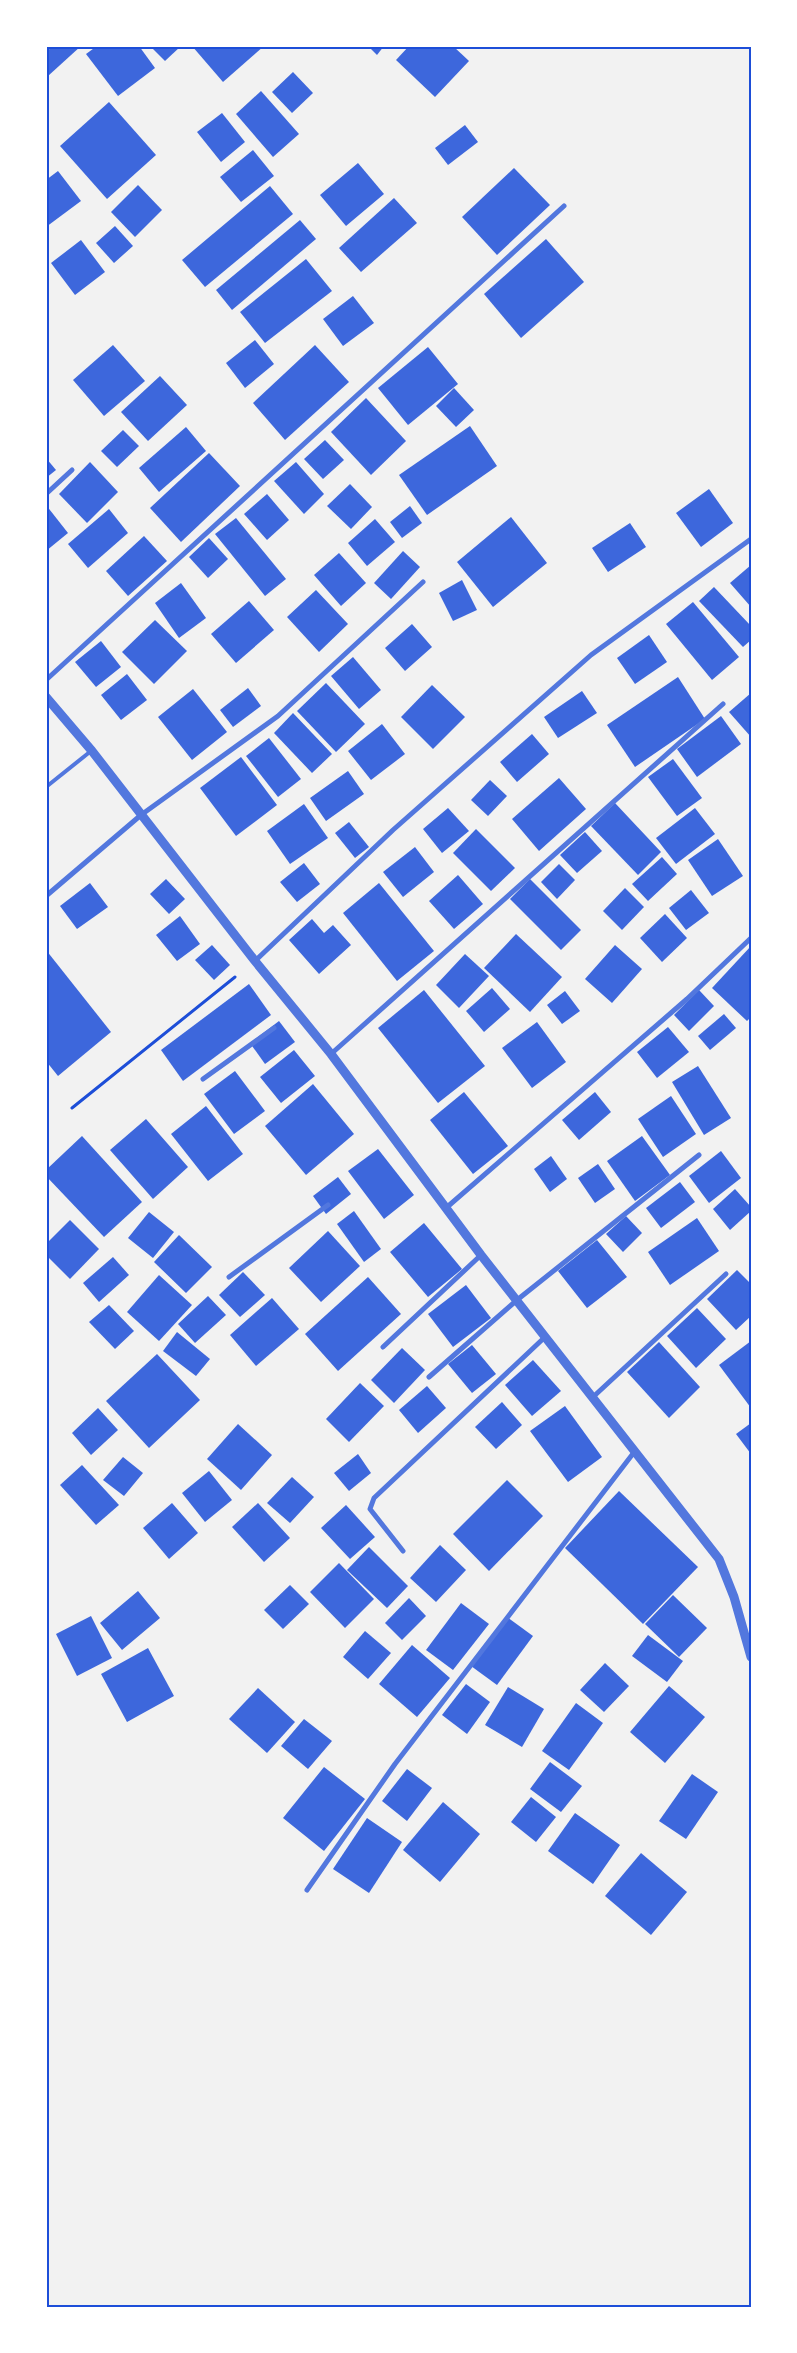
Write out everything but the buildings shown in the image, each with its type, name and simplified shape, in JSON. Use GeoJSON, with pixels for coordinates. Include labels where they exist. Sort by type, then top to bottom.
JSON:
{"type":"FeatureCollection","features":[{"type":"Feature","properties":{"kind":"street"},"geometry":{"type":"LineString","coordinates":[[46,680],[564,206]]}},
{"type":"Feature","properties":{"kind":"street"},"geometry":{"type":"LineString","coordinates":[[46,494],[72,470]]}},
{"type":"Feature","properties":{"kind":"street"},"geometry":{"type":"LineString","coordinates":[[255,961],[393,830],[591,655],[751,538]]}},
{"type":"Feature","properties":{"kind":"street"},"geometry":{"type":"LineString","coordinates":[[46,896],[141,815],[278,716],[423,582]]}},
{"type":"Feature","properties":{"kind":"street"},"geometry":{"type":"LineString","coordinates":[[46,697],[92,750],[255,961],[331,1054],[545,1337],[719,1558],[734,1597],[751,1657]]}},
{"type":"Feature","properties":{"kind":"street"},"geometry":{"type":"LineString","coordinates":[[331,1054],[723,704]]}},
{"type":"Feature","properties":{"kind":"street"},"geometry":{"type":"LineString","coordinates":[[446,1208],[687,999],[751,938]]}},
{"type":"Feature","properties":{"kind":"street"},"geometry":{"type":"LineString","coordinates":[[203,1079],[274,1028]]}},
{"type":"Feature","properties":{"kind":"street"},"geometry":{"type":"LineString","coordinates":[[429,1376],[517,1300],[699,1155]]}},
{"type":"Feature","properties":{"kind":"street"},"geometry":{"type":"LineString","coordinates":[[229,1277],[328,1205]]}},
{"type":"Feature","properties":{"kind":"street"},"geometry":{"type":"LineString","coordinates":[[383,1347],[482,1255]]}},
{"type":"Feature","properties":{"kind":"street"},"geometry":{"type":"LineString","coordinates":[[592,1397],[726,1274]]}},
{"type":"Feature","properties":{"kind":"street"},"geometry":{"type":"LineString","coordinates":[[403,1551],[370,1509],[374,1498],[545,1337]]}},
{"type":"Feature","properties":{"kind":"street"},"geometry":{"type":"LineString","coordinates":[[308,1890],[394,1764],[635,1450]]}},
{"type":"Feature","properties":{"kind":"lane"},"geometry":{"type":"LineString","coordinates":[[46,787],[92,750]]}},
{"type":"Feature","properties":{"kind":"path"},"geometry":{"type":"LineString","coordinates":[[72,1108],[255,961]]}}]}
